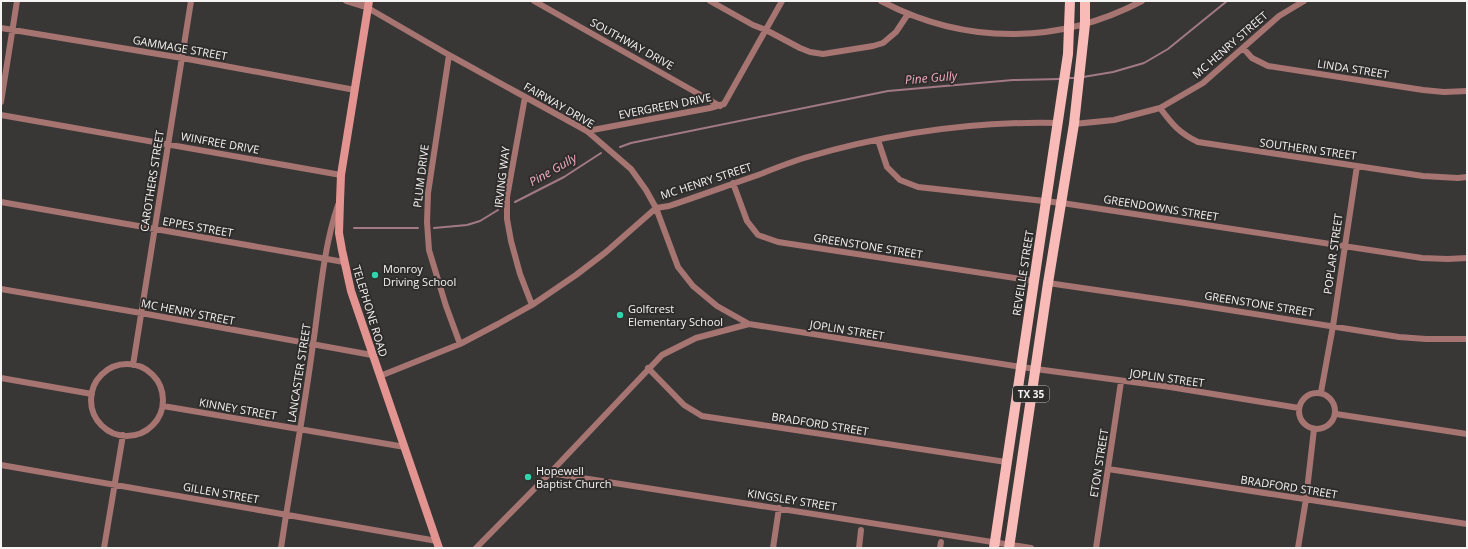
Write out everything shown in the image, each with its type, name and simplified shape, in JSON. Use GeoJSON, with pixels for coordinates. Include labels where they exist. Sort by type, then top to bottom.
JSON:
{"type":"FeatureCollection","features":[{"type":"Feature","properties":{"kind":"main road","name":"REVEILLE STREET"},"geometry":{"type":"LineString","coordinates":[[994,545],[1058,123],[1070,28],[1070,1]]}},
{"type":"Feature","properties":{"kind":"main road","name":"TX 35"},"geometry":{"type":"LineString","coordinates":[[1009,546],[1048,284],[1074,124],[1081,69],[1085,24],[1085,1]]}},
{"type":"Feature","properties":{"kind":"main road","name":"TELEPHONE ROAD"},"geometry":{"type":"LineString","coordinates":[[369,5],[341,175],[340,233],[344,262],[351,292],[438,544]]}},
{"type":"Feature","properties":{"kind":"street"},"geometry":{"type":"LineString","coordinates":[[1,102],[17,1]]}},
{"type":"Feature","properties":{"kind":"street","name":"CAROTHERS STREET"},"geometry":{"type":"LineString","coordinates":[[133,365],[191,1]]}},
{"type":"Feature","properties":{"kind":"street"},"geometry":{"type":"LineString","coordinates":[[346,1],[369,5]]}},
{"type":"Feature","properties":{"kind":"street","name":"FAIRWAY DRIVE"},"geometry":{"type":"LineString","coordinates":[[358,1],[369,5],[449,55],[587,131],[631,169],[646,190],[656,208],[678,267],[693,286],[716,306],[749,324]]}},
{"type":"Feature","properties":{"kind":"street","name":"SOUTHWAY DRIVE"},"geometry":{"type":"LineString","coordinates":[[534,1],[720,106]]}},
{"type":"Feature","properties":{"kind":"street"},"geometry":{"type":"LineString","coordinates":[[710,1],[753,25],[805,50],[823,54],[883,43],[896,32],[908,14]]}},
{"type":"Feature","properties":{"kind":"street","name":"EVERGREEN DRIVE"},"geometry":{"type":"LineString","coordinates":[[587,131],[720,106],[727,100],[782,1]]}},
{"type":"Feature","properties":{"kind":"street"},"geometry":{"type":"LineString","coordinates":[[881,1],[908,14],[947,27],[982,33],[1032,33],[1070,28],[1109,17],[1142,1]]}},
{"type":"Feature","properties":{"kind":"street","name":"MC HENRY STREET"},"geometry":{"type":"LineString","coordinates":[[1074,124],[1114,120],[1160,108],[1202,83],[1279,16],[1304,1]]}},
{"type":"Feature","properties":{"kind":"street","name":"GAMMAGE STREET"},"geometry":{"type":"LineString","coordinates":[[1,28],[182,58],[355,90]]}},
{"type":"Feature","properties":{"kind":"street","name":"LINDA STREET"},"geometry":{"type":"LineString","coordinates":[[1243,48],[1252,58],[1268,66],[1422,90],[1444,92],[1467,91]]}},
{"type":"Feature","properties":{"kind":"street","name":"PLUM DRIVE"},"geometry":{"type":"LineString","coordinates":[[449,55],[428,193],[426,222],[429,250],[446,306],[460,344]]}},
{"type":"Feature","properties":{"kind":"street","name":"IRVING WAY"},"geometry":{"type":"LineString","coordinates":[[525,97],[507,197],[507,219],[520,274],[532,305]]}},
{"type":"Feature","properties":{"kind":"street","name":"SOUTHERN STREET"},"geometry":{"type":"LineString","coordinates":[[1160,108],[1174,127],[1186,136],[1198,142],[1423,176],[1451,178],[1467,177]]}},
{"type":"Feature","properties":{"kind":"street","name":"WINFREE DRIVE"},"geometry":{"type":"LineString","coordinates":[[1,115],[341,175]]}},
{"type":"Feature","properties":{"kind":"street","name":"MC HENRY STREET"},"geometry":{"type":"LineString","coordinates":[[380,376],[460,344],[532,305],[576,275],[606,252],[656,208],[670,206],[803,158],[878,140],[920,132],[960,127],[1058,123]]}},
{"type":"Feature","properties":{"kind":"street","name":"GREENDOWNS STREET"},"geometry":{"type":"LineString","coordinates":[[878,140],[887,167],[900,180],[918,187],[1062,203],[1422,258],[1467,258]]}},
{"type":"Feature","properties":{"kind":"street","name":"POPLAR STREET"},"geometry":{"type":"LineString","coordinates":[[1321,392],[1333,326],[1357,166]]}},
{"type":"Feature","properties":{"kind":"street","name":"GREENSTONE STREET"},"geometry":{"type":"LineString","coordinates":[[733,183],[746,222],[758,236],[778,242],[1034,281]]}},
{"type":"Feature","properties":{"kind":"street","name":"LANCASTER STREET"},"geometry":{"type":"LineString","coordinates":[[280,548],[300,430],[330,227],[340,201]]}},
{"type":"Feature","properties":{"kind":"street","name":"EPPES STREET"},"geometry":{"type":"LineString","coordinates":[[1,202],[325,260],[344,262]]}},
{"type":"Feature","properties":{"kind":"street","name":"GREENSTONE STREET"},"geometry":{"type":"LineString","coordinates":[[1048,284],[1399,337],[1426,339],[1467,339]]}},
{"type":"Feature","properties":{"kind":"street","name":"MC HENRY STREET"},"geometry":{"type":"LineString","coordinates":[[1,290],[141,313],[372,355]]}},
{"type":"Feature","properties":{"kind":"street","name":"JOPLIN STREET"},"geometry":{"type":"LineString","coordinates":[[476,548],[550,473],[648,368],[662,355],[696,338],[749,324],[1021,367],[1122,382],[1170,387],[1299,408]]}},
{"type":"Feature","properties":{"kind":"street"},"geometry":{"type":"LineString","coordinates":[[133,365],[144,368],[156,379],[161,389],[163,406],[159,416],[149,429],[134,435],[123,435],[112,432],[98,421],[93,411],[92,394],[97,382],[105,372],[116,366],[133,365]]}},
{"type":"Feature","properties":{"kind":"street","name":"BRADFORD STREET"},"geometry":{"type":"LineString","coordinates":[[648,368],[684,405],[702,416],[1006,462]]}},
{"type":"Feature","properties":{"kind":"street"},"geometry":{"type":"LineString","coordinates":[[1,378],[92,394]]}},
{"type":"Feature","properties":{"kind":"street","name":"ETON STREET"},"geometry":{"type":"LineString","coordinates":[[1096,548],[1122,382]]}},
{"type":"Feature","properties":{"kind":"street"},"geometry":{"type":"LineString","coordinates":[[1321,392],[1330,396],[1335,404],[1336,414],[1332,423],[1324,428],[1314,429],[1305,425],[1302,421],[1299,408],[1303,399],[1311,393],[1321,392]]}},
{"type":"Feature","properties":{"kind":"street","name":"KINNEY STREET"},"geometry":{"type":"LineString","coordinates":[[163,406],[405,447]]}},
{"type":"Feature","properties":{"kind":"street"},"geometry":{"type":"LineString","coordinates":[[1336,414],[1467,434]]}},
{"type":"Feature","properties":{"kind":"street"},"geometry":{"type":"LineString","coordinates":[[1298,548],[1306,499],[1314,429]]}},
{"type":"Feature","properties":{"kind":"street"},"geometry":{"type":"LineString","coordinates":[[104,548],[123,435]]}},
{"type":"Feature","properties":{"kind":"street","name":"GILLEN STREET"},"geometry":{"type":"LineString","coordinates":[[1,465],[286,515],[438,544]]}},
{"type":"Feature","properties":{"kind":"street","name":"BRADFORD STREET"},"geometry":{"type":"LineString","coordinates":[[1108,469],[1467,524]]}},
{"type":"Feature","properties":{"kind":"street","name":"KINGSLEY STREET"},"geometry":{"type":"LineString","coordinates":[[550,473],[779,508],[994,545],[1031,548]]}},
{"type":"Feature","properties":{"kind":"street"},"geometry":{"type":"LineString","coordinates":[[773,548],[779,508]]}},
{"type":"Feature","properties":{"kind":"street"},"geometry":{"type":"LineString","coordinates":[[859,548],[862,530]]}},
{"type":"Feature","properties":{"kind":"waterway","name":"Pine Gully"},"geometry":{"type":"LineString","coordinates":[[1083,77],[1113,72],[1144,63],[1168,49],[1227,1]]}},
{"type":"Feature","properties":{"kind":"waterway","name":"Pine Gully"},"geometry":{"type":"LineString","coordinates":[[1067,78],[1076,78]]}},
{"type":"Feature","properties":{"kind":"waterway","name":"Pine Gully"},"geometry":{"type":"LineString","coordinates":[[620,147],[631,143],[888,91],[1013,80],[1060,79]]}},
{"type":"Feature","properties":{"kind":"waterway","name":"Pine Gully"},"geometry":{"type":"LineString","coordinates":[[515,202],[564,177],[601,153]]}},
{"type":"Feature","properties":{"kind":"waterway","name":"Pine Gully"},"geometry":{"type":"LineString","coordinates":[[434,228],[467,225],[480,221],[498,210]]}},
{"type":"Feature","properties":{"kind":"waterway","name":"Pine Gully"},"geometry":{"type":"LineString","coordinates":[[354,228],[418,228]]}},
{"type":"Feature","properties":{"kind":"place","name":"Monroy Driving School"},"geometry":{"type":"Point","coordinates":[375,275]}},
{"type":"Feature","properties":{"kind":"place","name":"Golfcrest Elementary School"},"geometry":{"type":"Point","coordinates":[620,315]}},
{"type":"Feature","properties":{"kind":"place","name":"Hopewell Baptist Church"},"geometry":{"type":"Point","coordinates":[528,477]}}]}
